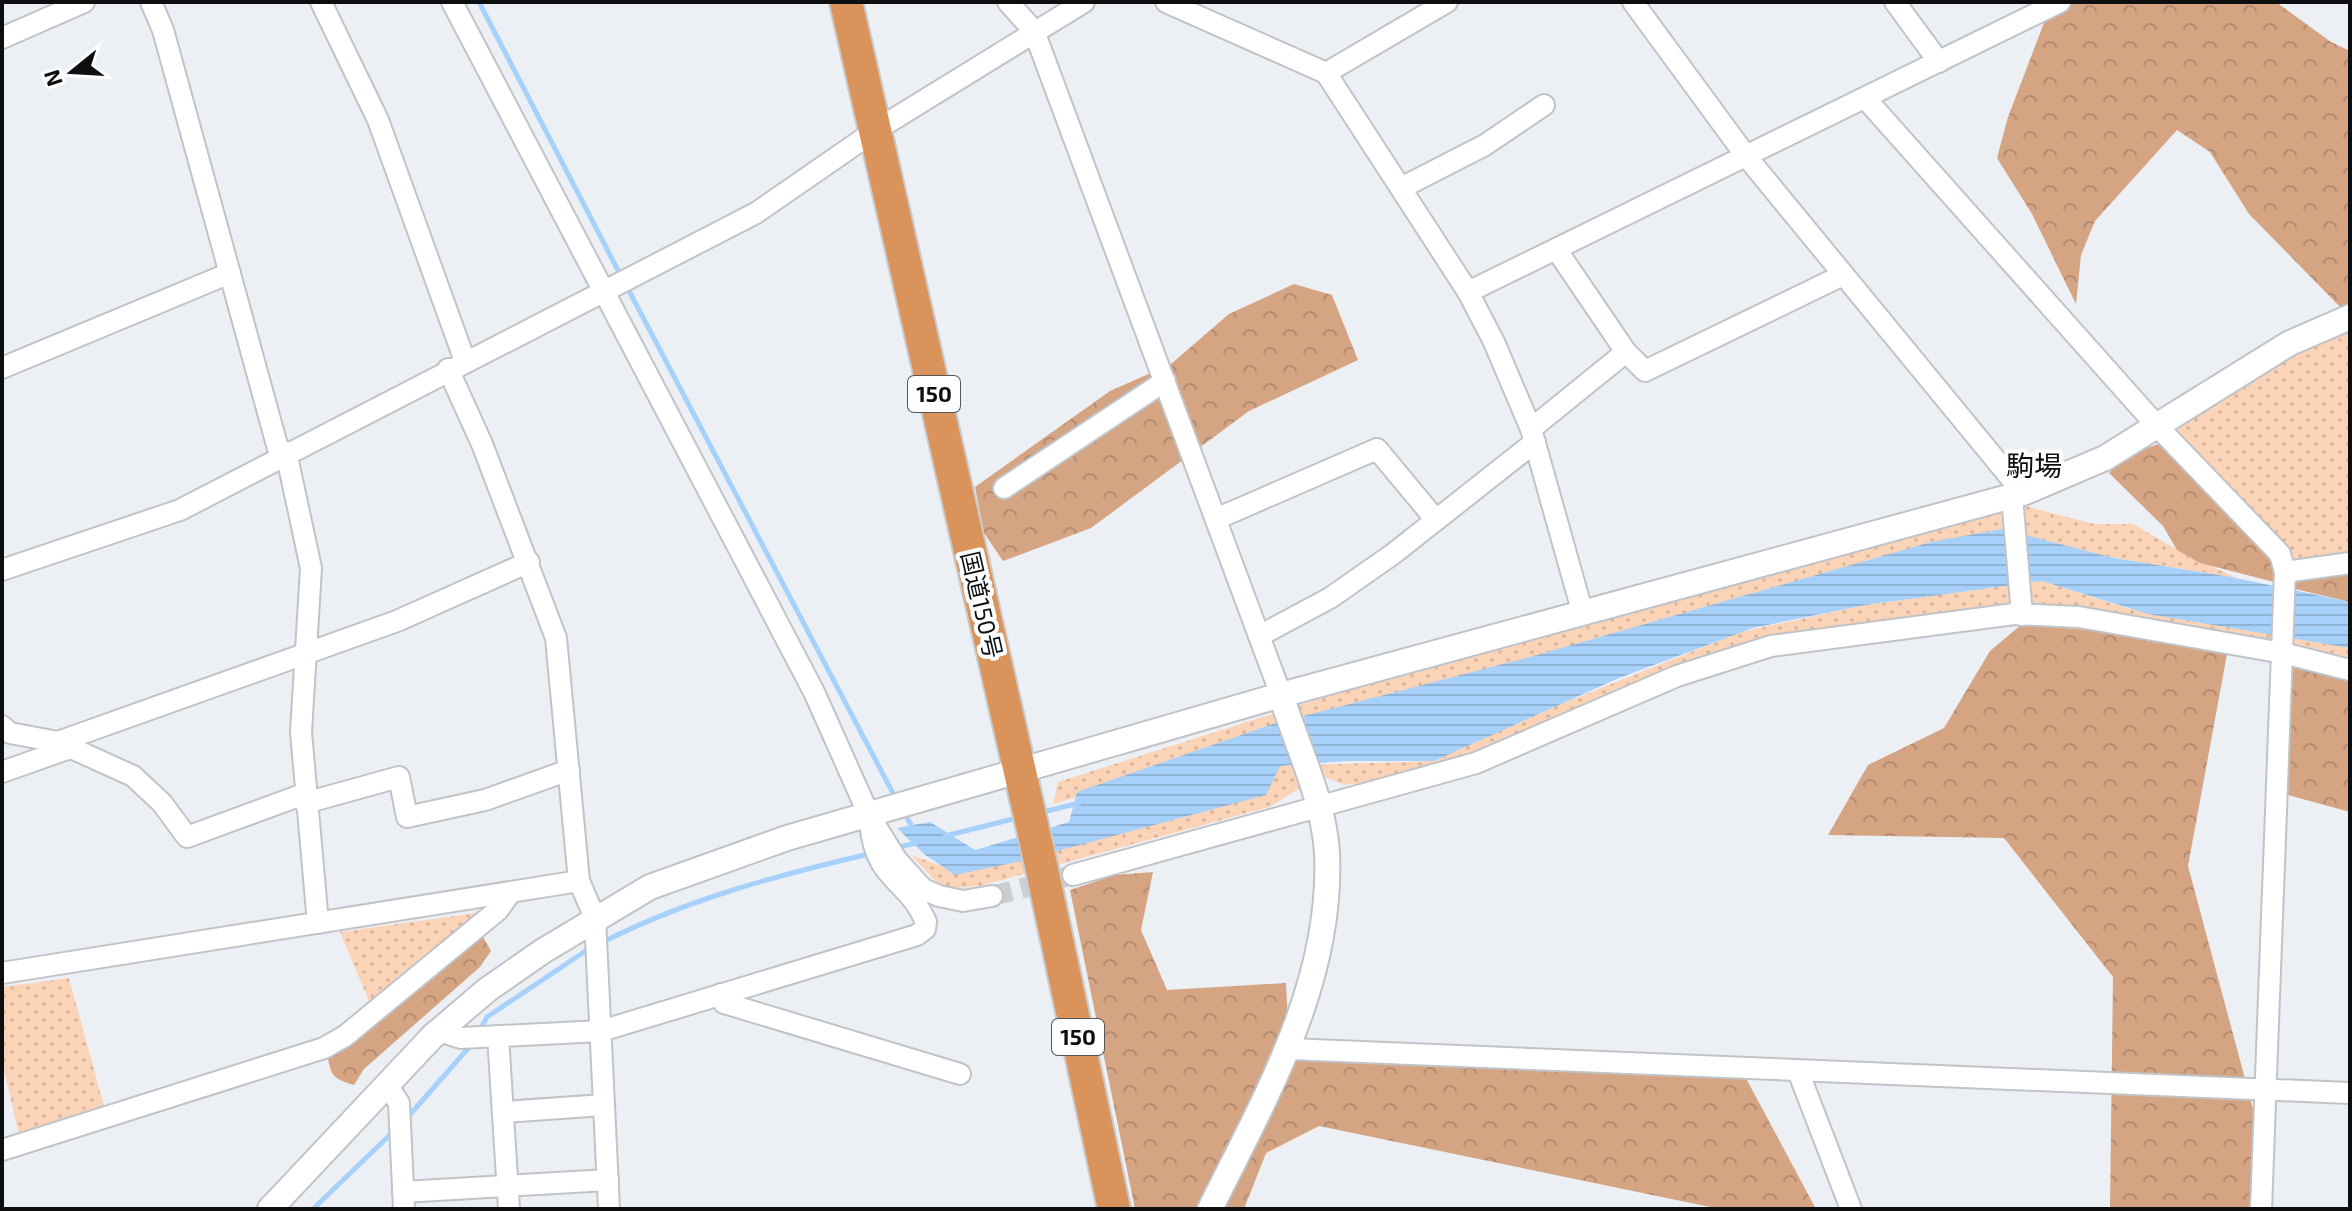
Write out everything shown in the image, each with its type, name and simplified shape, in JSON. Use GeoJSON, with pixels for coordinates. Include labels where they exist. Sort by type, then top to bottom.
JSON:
{"type":"FeatureCollection","features":[{"type":"Feature","properties":{"kind":"highway","name":"国道150号"},"geometry":{"type":"LineString","coordinates":[[846,2],[1041,865],[1114,1209]]}},
{"type":"Feature","properties":{"kind":"street"},"geometry":{"type":"LineString","coordinates":[[2,38],[84,2]]}},
{"type":"Feature","properties":{"kind":"street"},"geometry":{"type":"LineString","coordinates":[[151,2],[163,30],[283,454],[311,568],[301,732],[304,798],[318,923]]}},
{"type":"Feature","properties":{"kind":"street"},"geometry":{"type":"LineString","coordinates":[[321,2],[378,120],[456,365],[556,638],[579,881],[595,918],[609,1209]]}},
{"type":"Feature","properties":{"kind":"street"},"geometry":{"type":"LineString","coordinates":[[452,2],[814,692],[896,859],[923,889],[963,901],[992,896]]}},
{"type":"Feature","properties":{"kind":"street"},"geometry":{"type":"LineString","coordinates":[[1008,2],[1034,31],[1284,702],[1319,808],[1327,852],[1324,913],[1316,957],[1289,1049],[1210,1209]]}},
{"type":"Feature","properties":{"kind":"street"},"geometry":{"type":"LineString","coordinates":[[2,570],[180,510],[283,454],[756,213],[876,130],[1084,2]]}},
{"type":"Feature","properties":{"kind":"street"},"geometry":{"type":"LineString","coordinates":[[1166,2],[1326,73],[1468,292],[1533,435],[1583,614]]}},
{"type":"Feature","properties":{"kind":"street"},"geometry":{"type":"LineString","coordinates":[[1326,73],[1447,2]]}},
{"type":"Feature","properties":{"kind":"street"},"geometry":{"type":"LineString","coordinates":[[1633,2],[1746,156],[1843,275],[2017,502],[2022,615]]}},
{"type":"Feature","properties":{"kind":"street"},"geometry":{"type":"LineString","coordinates":[[1895,2],[1939,62]]}},
{"type":"Feature","properties":{"kind":"street"},"geometry":{"type":"LineString","coordinates":[[1468,292],[2056,3]]}},
{"type":"Feature","properties":{"kind":"street"},"geometry":{"type":"LineString","coordinates":[[1865,98],[2157,426],[2280,554],[2284,576],[2282,650],[2261,1209]]}},
{"type":"Feature","properties":{"kind":"street"},"geometry":{"type":"LineString","coordinates":[[1401,188],[1485,145],[1544,105]]}},
{"type":"Feature","properties":{"kind":"street"},"geometry":{"type":"LineString","coordinates":[[1556,249],[1626,352],[1645,371],[1843,275]]}},
{"type":"Feature","properties":{"kind":"street"},"geometry":{"type":"LineString","coordinates":[[2,368],[230,273]]}},
{"type":"Feature","properties":{"kind":"street"},"geometry":{"type":"LineString","coordinates":[[270,1209],[439,1031],[487,990],[595,918],[650,887],[705,864],[914,801],[1021,779],[1583,614],[2017,502],[2105,458],[2290,343],[2350,317]]}},
{"type":"Feature","properties":{"kind":"street"},"geometry":{"type":"LineString","coordinates":[[1259,636],[1330,598],[1436,520],[1626,352]]}},
{"type":"Feature","properties":{"kind":"street"},"geometry":{"type":"LineString","coordinates":[[1004,488],[1165,381]]}},
{"type":"Feature","properties":{"kind":"street"},"geometry":{"type":"LineString","coordinates":[[1216,519],[1377,449],[1436,520]]}},
{"type":"Feature","properties":{"kind":"street"},"geometry":{"type":"LineString","coordinates":[[2,772],[306,651],[397,621],[529,562]]}},
{"type":"Feature","properties":{"kind":"street"},"geometry":{"type":"LineString","coordinates":[[2284,576],[2350,563]]}},
{"type":"Feature","properties":{"kind":"street"},"geometry":{"type":"LineString","coordinates":[[1073,875],[1476,763],[1677,676],[1771,646],[2022,615],[2079,617],[2282,650],[2350,670]]}},
{"type":"Feature","properties":{"kind":"street"},"geometry":{"type":"LineString","coordinates":[[2,726],[10,733],[64,745],[133,776],[162,803],[187,837],[304,798],[399,777],[407,817],[485,800],[569,770]]}},
{"type":"Feature","properties":{"kind":"street"},"geometry":{"type":"LineString","coordinates":[[439,1031],[461,1038],[601,1031],[925,929],[923,913],[877,860],[874,813]]}},
{"type":"Feature","properties":{"kind":"street"},"geometry":{"type":"LineString","coordinates":[[2,973],[579,881]]}},
{"type":"Feature","properties":{"kind":"street"},"geometry":{"type":"LineString","coordinates":[[2,1150],[324,1048],[345,1036],[498,910],[511,892]]}},
{"type":"Feature","properties":{"kind":"street"},"geometry":{"type":"LineString","coordinates":[[721,994],[724,1003],[960,1074]]}},
{"type":"Feature","properties":{"kind":"street"},"geometry":{"type":"LineString","coordinates":[[498,1036],[509,1209]]}},
{"type":"Feature","properties":{"kind":"street"},"geometry":{"type":"LineString","coordinates":[[1289,1049],[2350,1093]]}},
{"type":"Feature","properties":{"kind":"street"},"geometry":{"type":"LineString","coordinates":[[1798,1071],[1851,1209]]}},
{"type":"Feature","properties":{"kind":"street"},"geometry":{"type":"LineString","coordinates":[[387,1085],[399,1103],[404,1200],[507,1185],[608,1180]]}},
{"type":"Feature","properties":{"kind":"street"},"geometry":{"type":"LineString","coordinates":[[503,1112],[604,1105]]}},
{"type":"Feature","properties":{"kind":"shaded area"},"geometry":{"type":"Polygon","coordinates":[[[2350,329],[2350,559],[2284,568],[2157,426],[2245,369],[2350,329]]]}},
{"type":"Feature","properties":{"kind":"shaded area"},"geometry":{"type":"Polygon","coordinates":[[[2025,506],[2094,524],[2133,524],[2186,555],[2237,578],[2121,559],[1992,531],[1912,548],[1053,804],[1058,782],[1423,666],[1680,599],[2000,508],[2025,506]]]}},
{"type":"Feature","properties":{"kind":"shaded area"},"geometry":{"type":"Polygon","coordinates":[[[2042,581],[2126,608],[2350,648],[2350,664],[2013,602],[1760,637],[1685,664],[1573,716],[1472,753],[1366,782],[1344,785],[1321,775],[1269,807],[979,886],[943,889],[911,855],[944,867],[1279,766],[1434,761],[1546,710],[1741,632],[1865,605],[2042,581]]]}},
{"type":"Feature","properties":{"kind":"shaded area"},"geometry":{"type":"Polygon","coordinates":[[[498,910],[374,1013],[340,932],[498,910]]]}},
{"type":"Feature","properties":{"kind":"shaded area"},"geometry":{"type":"Polygon","coordinates":[[[69,978],[107,1117],[21,1144],[2,1061],[2,987],[69,978]]]}},
{"type":"Feature","properties":{"kind":"green space"},"geometry":{"type":"Polygon","coordinates":[[[2052,2],[2276,2],[2331,42],[2350,51],[2350,317],[2249,214],[2210,152],[2177,130],[2095,221],[2081,255],[2076,304],[2032,214],[1997,158],[2008,117],[2052,2]]]}},
{"type":"Feature","properties":{"kind":"green space"},"geometry":{"type":"Polygon","coordinates":[[[1294,284],[1332,295],[1358,360],[1249,411],[1091,528],[1003,561],[984,533],[975,487],[1110,391],[1171,364],[1229,314],[1294,284]]]}},
{"type":"Feature","properties":{"kind":"green space"},"geometry":{"type":"Polygon","coordinates":[[[2158,444],[2172,449],[2280,554],[2278,583],[2200,563],[2177,550],[2163,526],[2109,473],[2126,456],[2158,444]]]}},
{"type":"Feature","properties":{"kind":"green space"},"geometry":{"type":"Polygon","coordinates":[[[2350,563],[2350,602],[2283,586],[2291,571],[2350,563]]]}},
{"type":"Feature","properties":{"kind":"green space"},"geometry":{"type":"Polygon","coordinates":[[[2022,624],[2229,643],[2188,866],[2263,1146],[2260,1209],[2110,1209],[2113,977],[2004,838],[1828,835],[1868,765],[1944,728],[1990,651],[2022,624]]]}},
{"type":"Feature","properties":{"kind":"green space"},"geometry":{"type":"Polygon","coordinates":[[[2283,653],[2350,671],[2350,812],[2277,792],[2283,653]]]}},
{"type":"Feature","properties":{"kind":"green space"},"geometry":{"type":"Polygon","coordinates":[[[1153,872],[1141,930],[1167,990],[1286,983],[1289,1048],[1741,1069],[1816,1209],[1720,1209],[1319,1126],[1266,1153],[1244,1209],[1135,1209],[1070,890],[1115,875],[1153,872]]]}},
{"type":"Feature","properties":{"kind":"green space"},"geometry":{"type":"Polygon","coordinates":[[[485,921],[483,937],[491,951],[480,967],[364,1069],[354,1085],[334,1076],[324,1048],[485,921]]]}},
{"type":"Feature","properties":{"kind":"water"},"geometry":{"type":"Polygon","coordinates":[[[2002,529],[2114,558],[2231,577],[2350,602],[2350,648],[2148,614],[2042,581],[1865,605],[1753,628],[1619,678],[1434,761],[1347,761],[1280,766],[1266,795],[1012,863],[955,875],[924,854],[897,828],[930,822],[975,850],[1069,822],[1077,792],[1273,724],[1530,657],[1931,542],[2002,529]]]}},
{"type":"Feature","properties":{"kind":"waterway"},"geometry":{"type":"LineString","coordinates":[[479,2],[622,278]]}},
{"type":"Feature","properties":{"kind":"waterway"},"geometry":{"type":"LineString","coordinates":[[627,287],[896,799]]}},
{"type":"Feature","properties":{"kind":"waterway"},"geometry":{"type":"LineString","coordinates":[[1039,813],[1079,803]]}},
{"type":"Feature","properties":{"kind":"waterway"},"geometry":{"type":"LineString","coordinates":[[903,811],[914,830]]}},
{"type":"Feature","properties":{"kind":"waterway"},"geometry":{"type":"LineString","coordinates":[[945,836],[1017,818]]}},
{"type":"Feature","properties":{"kind":"waterway"},"geometry":{"type":"LineString","coordinates":[[895,848],[916,843]]}},
{"type":"Feature","properties":{"kind":"waterway"},"geometry":{"type":"LineString","coordinates":[[603,942],[636,926],[735,889],[873,853]]}},
{"type":"Feature","properties":{"kind":"waterway"},"geometry":{"type":"LineString","coordinates":[[478,1033],[487,1017],[590,948]]}},
{"type":"Feature","properties":{"kind":"waterway"},"geometry":{"type":"LineString","coordinates":[[407,1118],[471,1045]]}},
{"type":"Feature","properties":{"kind":"waterway"},"geometry":{"type":"LineString","coordinates":[[313,1209],[394,1131]]}},
{"type":"Feature","properties":{"kind":"tunnel"},"geometry":{"type":"LineString","coordinates":[[992,896],[1073,875]]}},
{"type":"Feature","properties":{"kind":"district","name":"駒場"},"geometry":{"type":"Point","coordinates":[2034,466]}}]}
